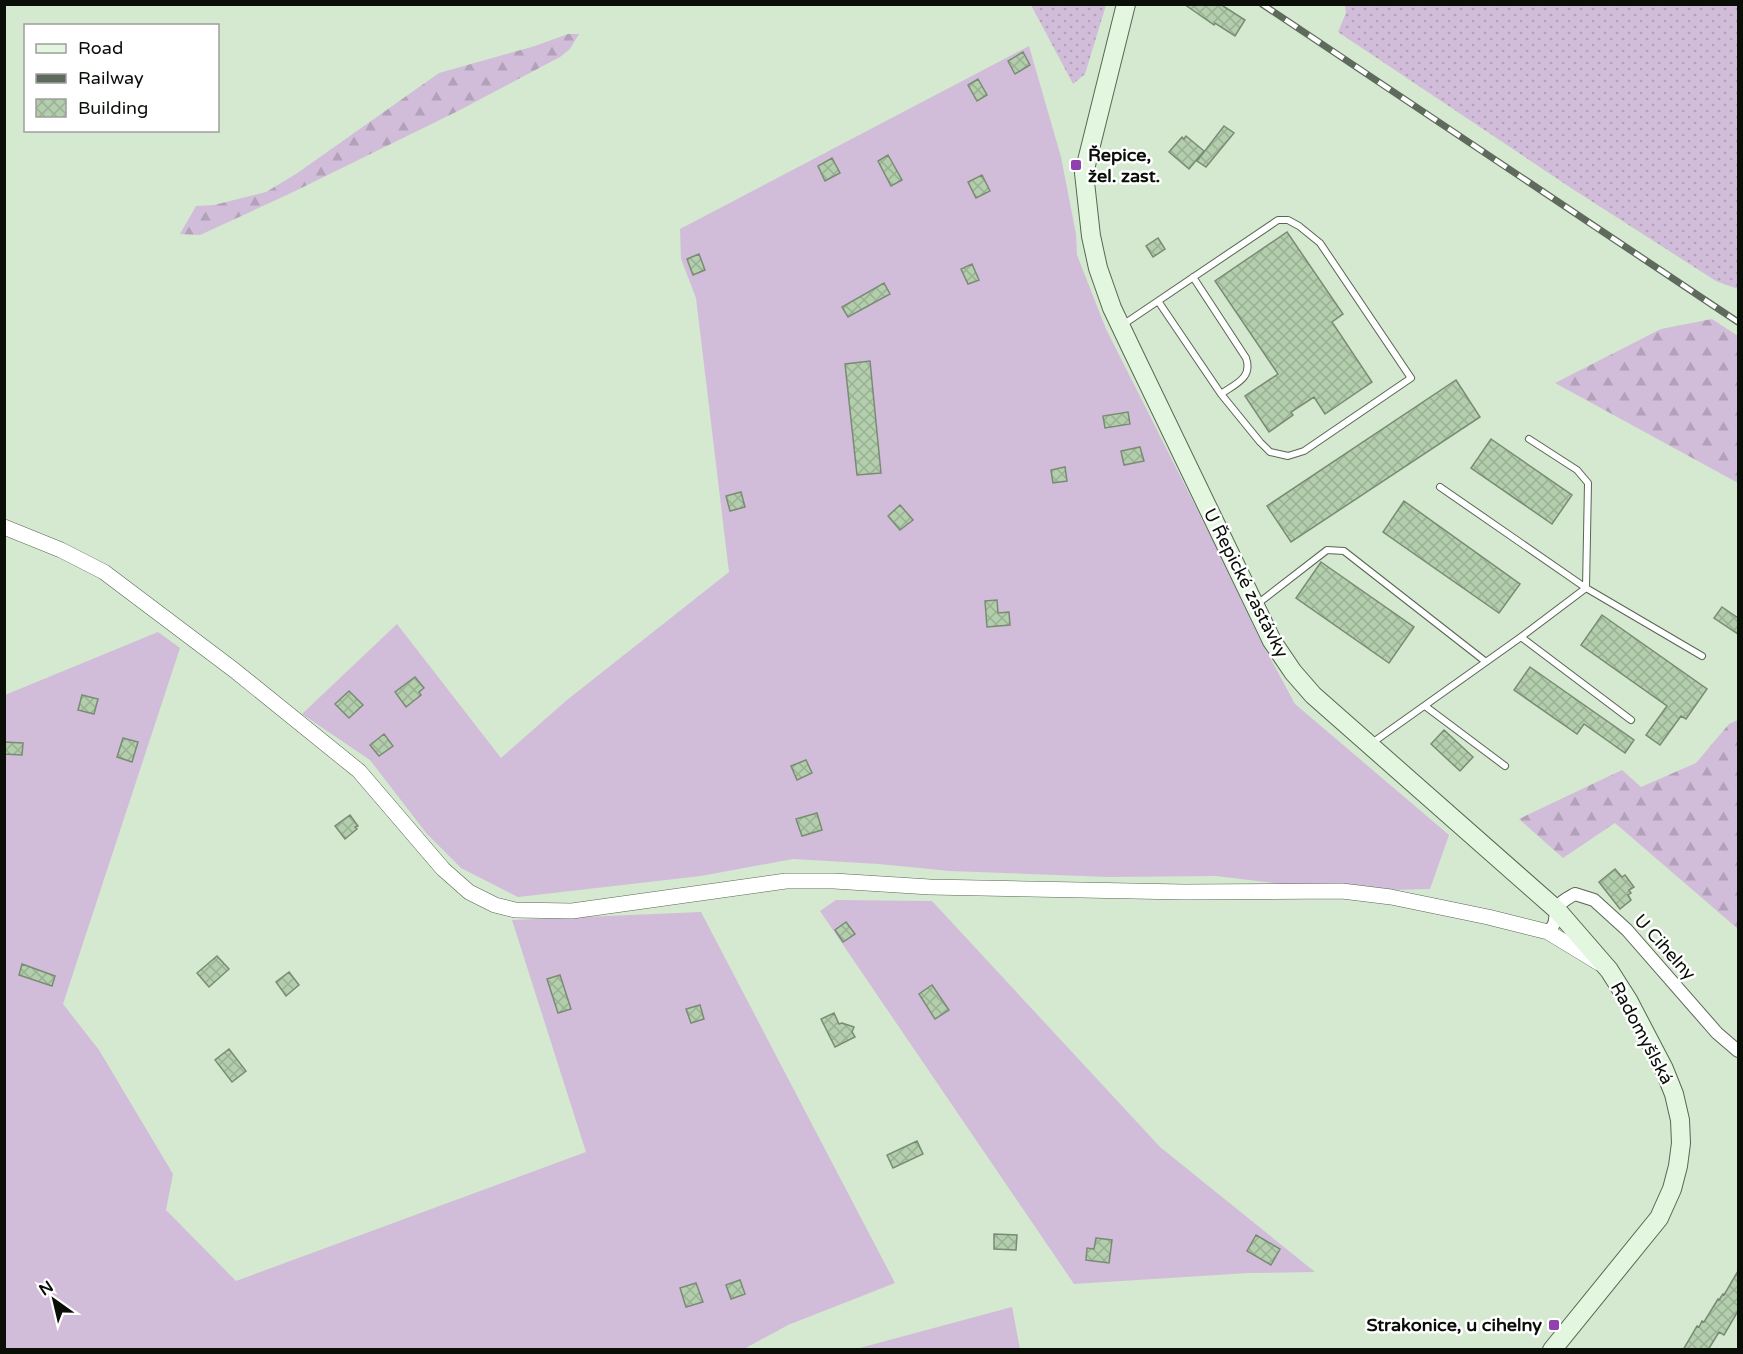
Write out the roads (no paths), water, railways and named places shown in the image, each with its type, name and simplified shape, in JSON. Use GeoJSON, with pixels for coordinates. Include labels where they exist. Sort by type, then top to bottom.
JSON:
{"type":"FeatureCollection","features":[{"type":"Feature","properties":{"kind":"main road","name":"U Řepické zastávky"},"geometry":{"type":"LineString","coordinates":[[1126,4],[1084,173],[1091,236],[1098,268],[1120,326],[1272,641],[1293,672],[1313,695],[1369,746],[1557,910]]}},
{"type":"Feature","properties":{"kind":"main road","name":"Radomyšlská"},"geometry":{"type":"LineString","coordinates":[[1552,1350],[1659,1218],[1672,1190],[1681,1143],[1680,1120],[1674,1094],[1664,1069],[1628,1000],[1609,970],[1557,910]]}},
{"type":"Feature","properties":{"kind":"street"},"geometry":{"type":"LineString","coordinates":[[4,527],[61,550],[104,572],[234,670],[359,771],[442,869],[469,892],[495,905],[515,910],[572,911],[786,881],[834,880],[930,887],[1138,891],[1342,891],[1391,897],[1548,932],[1609,970]]}},
{"type":"Feature","properties":{"kind":"street","name":"U Cihelny"},"geometry":{"type":"LineString","coordinates":[[1557,910],[1564,900],[1575,894],[1594,900],[1627,930],[1717,1033],[1738,1051]]}},
{"type":"Feature","properties":{"kind":"street"},"geometry":{"type":"LineString","coordinates":[[1548,932],[1556,924],[1557,910]]}},
{"type":"Feature","properties":{"kind":"lane"},"geometry":{"type":"LineString","coordinates":[[1120,326],[1278,220],[1288,220],[1320,243],[1411,378],[1304,451],[1288,456],[1270,452],[1221,394],[1158,301]]}},
{"type":"Feature","properties":{"kind":"lane"},"geometry":{"type":"LineString","coordinates":[[1193,277],[1249,366],[1246,376],[1221,394]]}},
{"type":"Feature","properties":{"kind":"lane"},"geometry":{"type":"LineString","coordinates":[[1529,439],[1577,470],[1588,483],[1586,588]]}},
{"type":"Feature","properties":{"kind":"lane"},"geometry":{"type":"LineString","coordinates":[[1440,487],[1586,588],[1702,656]]}},
{"type":"Feature","properties":{"kind":"lane"},"geometry":{"type":"LineString","coordinates":[[1255,605],[1327,550],[1344,551],[1486,662]]}},
{"type":"Feature","properties":{"kind":"lane"},"geometry":{"type":"LineString","coordinates":[[1369,746],[1586,588]]}},
{"type":"Feature","properties":{"kind":"lane"},"geometry":{"type":"LineString","coordinates":[[1521,637],[1631,720]]}},
{"type":"Feature","properties":{"kind":"lane"},"geometry":{"type":"LineString","coordinates":[[1425,706],[1505,766]]}},
{"type":"Feature","properties":{"kind":"railway"},"geometry":{"type":"LineString","coordinates":[[1262,4],[1738,322]]}},
{"type":"Feature","properties":{"kind":"place","name":"Řepice, žel. zast."},"geometry":{"type":"Point","coordinates":[1076,165]}},
{"type":"Feature","properties":{"kind":"place","name":"Strakonice, u cihelny"},"geometry":{"type":"Point","coordinates":[1554,1325]}}]}
